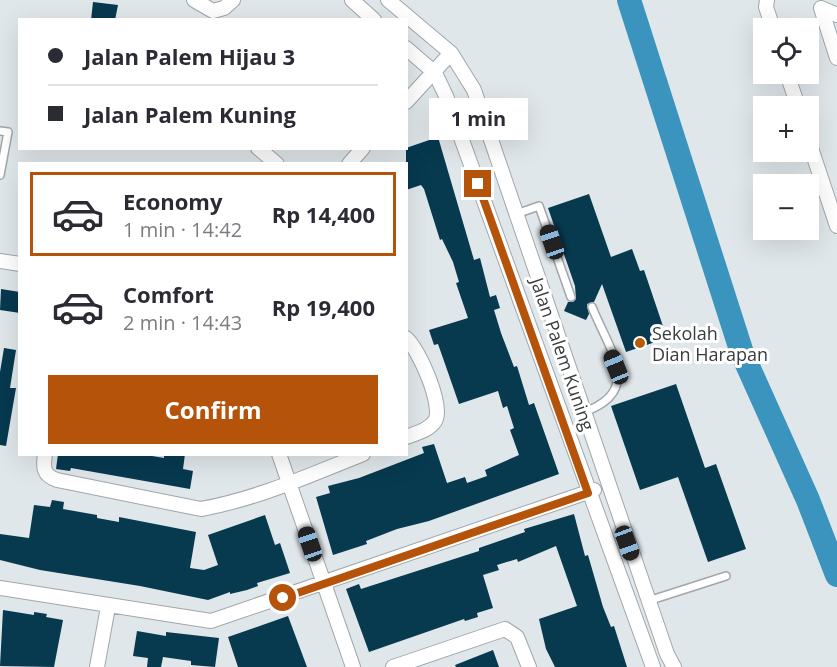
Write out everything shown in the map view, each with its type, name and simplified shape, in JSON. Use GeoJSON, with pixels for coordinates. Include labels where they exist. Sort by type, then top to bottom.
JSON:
{"type":"FeatureCollection","features":[{"type":"Feature","properties":{"kind":"street"},"geometry":{"type":"LineString","coordinates":[[194,0],[213,11],[225,8],[233,0]]}},
{"type":"Feature","properties":{"kind":"street"},"geometry":{"type":"LineString","coordinates":[[352,0],[372,18]]}},
{"type":"Feature","properties":{"kind":"street","name":"Jalan Palem Kuning"},"geometry":{"type":"LineString","coordinates":[[388,0],[451,53],[474,90],[607,484],[674,667]]}},
{"type":"Feature","properties":{"kind":"street"},"geometry":{"type":"LineString","coordinates":[[767,0],[766,7],[770,18]]}},
{"type":"Feature","properties":{"kind":"street"},"geometry":{"type":"LineString","coordinates":[[824,4],[837,15]]}},
{"type":"Feature","properties":{"kind":"street"},"geometry":{"type":"LineString","coordinates":[[824,4],[837,58]]}},
{"type":"Feature","properties":{"kind":"street","name":"Jalan Palem Kuning"},"geometry":{"type":"LineString","coordinates":[[408,50],[435,73],[450,107],[652,667]]}},
{"type":"Feature","properties":{"kind":"street"},"geometry":{"type":"LineString","coordinates":[[408,100],[451,53]]}},
{"type":"Feature","properties":{"kind":"street"},"geometry":{"type":"LineString","coordinates":[[260,150],[275,162]]}},
{"type":"Feature","properties":{"kind":"street"},"geometry":{"type":"LineString","coordinates":[[351,162],[361,150]]}},
{"type":"Feature","properties":{"kind":"street"},"geometry":{"type":"LineString","coordinates":[[816,162],[837,226]]}},
{"type":"Feature","properties":{"kind":"street"},"geometry":{"type":"LineString","coordinates":[[0,261],[18,264]]}},
{"type":"Feature","properties":{"kind":"street"},"geometry":{"type":"LineString","coordinates":[[408,340],[419,354],[438,406],[436,419],[428,428],[408,436]]}},
{"type":"Feature","properties":{"kind":"street"},"geometry":{"type":"LineString","coordinates":[[45,456],[44,471],[49,477],[57,480],[201,509],[289,484],[358,456]]}},
{"type":"Feature","properties":{"kind":"street"},"geometry":{"type":"LineString","coordinates":[[280,456],[353,667]]}},
{"type":"Feature","properties":{"kind":"street"},"geometry":{"type":"LineString","coordinates":[[0,588],[108,607],[211,621],[588,493],[607,484]]}},
{"type":"Feature","properties":{"kind":"street"},"geometry":{"type":"LineString","coordinates":[[97,667],[108,607]]}},
{"type":"Feature","properties":{"kind":"street"},"geometry":{"type":"LineString","coordinates":[[393,667],[505,629],[517,637],[530,667]]}},
{"type":"Feature","properties":{"kind":"lane"},"geometry":{"type":"LineString","coordinates":[[0,131],[8,132],[0,175]]}},
{"type":"Feature","properties":{"kind":"lane"},"geometry":{"type":"LineString","coordinates":[[516,214],[540,206],[571,297]]}},
{"type":"Feature","properties":{"kind":"lane"},"geometry":{"type":"LineString","coordinates":[[583,413],[609,401],[615,394],[619,378],[592,307]]}},
{"type":"Feature","properties":{"kind":"lane"},"geometry":{"type":"LineString","coordinates":[[648,601],[726,576]]}},
{"type":"Feature","properties":{"kind":"building"},"geometry":{"type":"Polygon","coordinates":[[[93,2],[118,5],[115,18],[91,18],[93,2]]]}},
{"type":"Feature","properties":{"kind":"building"},"geometry":{"type":"Polygon","coordinates":[[[438,137],[474,260],[480,258],[490,297],[496,295],[500,308],[494,310],[501,333],[514,367],[517,366],[529,405],[534,403],[559,474],[429,521],[397,529],[366,541],[367,544],[333,555],[316,497],[330,493],[328,486],[359,478],[424,453],[422,447],[434,444],[447,483],[465,477],[467,483],[487,476],[485,470],[519,455],[510,430],[514,428],[507,406],[503,408],[498,391],[459,404],[438,344],[434,345],[429,330],[468,318],[456,283],[459,282],[453,262],[442,239],[440,240],[424,189],[421,185],[408,189],[406,150],[438,137]]]}},
{"type":"Feature","properties":{"kind":"building"},"geometry":{"type":"Polygon","coordinates":[[[589,194],[611,257],[632,249],[640,271],[644,270],[667,338],[626,352],[602,284],[594,302],[587,304],[589,314],[586,320],[564,311],[568,302],[576,299],[575,286],[548,208],[589,194]]]}},
{"type":"Feature","properties":{"kind":"building"},"geometry":{"type":"Polygon","coordinates":[[[1,289],[18,292],[18,313],[0,310],[1,289]]]}},
{"type":"Feature","properties":{"kind":"building"},"geometry":{"type":"Polygon","coordinates":[[[4,348],[16,350],[10,388],[16,388],[6,446],[0,445],[0,372],[4,348]]]}},
{"type":"Feature","properties":{"kind":"building"},"geometry":{"type":"Polygon","coordinates":[[[676,384],[705,468],[716,464],[746,549],[708,562],[678,477],[640,490],[611,406],[676,384]]]}},
{"type":"Feature","properties":{"kind":"building"},"geometry":{"type":"Polygon","coordinates":[[[58,456],[164,458],[164,456],[185,456],[183,469],[193,471],[190,489],[71,468],[70,471],[56,469],[58,456]]]}},
{"type":"Feature","properties":{"kind":"building"},"geometry":{"type":"Polygon","coordinates":[[[52,500],[64,502],[63,509],[97,515],[97,518],[119,522],[119,517],[196,532],[190,568],[204,570],[218,565],[208,535],[265,515],[275,545],[280,543],[290,573],[257,583],[258,586],[247,590],[230,594],[230,592],[208,600],[140,586],[40,570],[0,560],[0,534],[29,538],[34,505],[50,507],[52,500]]]}},
{"type":"Feature","properties":{"kind":"building"},"geometry":{"type":"Polygon","coordinates":[[[574,514],[585,556],[588,555],[603,607],[611,627],[614,626],[627,667],[555,667],[546,649],[539,619],[577,606],[556,546],[518,562],[517,559],[497,565],[499,570],[483,575],[493,608],[477,613],[478,617],[465,621],[464,619],[369,652],[346,589],[359,584],[361,589],[479,551],[479,548],[525,532],[524,529],[574,514]]]}},
{"type":"Feature","properties":{"kind":"building"},"geometry":{"type":"Polygon","coordinates":[[[3,610],[34,615],[34,612],[47,614],[46,617],[63,620],[54,667],[0,666],[3,610]]]}},
{"type":"Feature","properties":{"kind":"building"},"geometry":{"type":"Polygon","coordinates":[[[288,616],[307,667],[238,667],[228,637],[288,616]]]}},
{"type":"Feature","properties":{"kind":"building"},"geometry":{"type":"Polygon","coordinates":[[[137,631],[166,636],[166,632],[219,638],[215,667],[191,665],[191,661],[163,657],[161,667],[147,667],[148,658],[133,656],[137,631]]]}},
{"type":"Feature","properties":{"kind":"building"},"geometry":{"type":"Polygon","coordinates":[[[493,650],[499,667],[456,667],[455,665],[493,650]]]}},
{"type":"Feature","properties":{"kind":"waterway"},"geometry":{"type":"LineString","coordinates":[[629,0],[742,353],[808,500],[837,575]]}},
{"type":"Feature","properties":{"kind":"place","name":"Sekolah Dian Harapan"},"geometry":{"type":"Point","coordinates":[640,343]}},
{"type":"Feature","properties":{"kind":"route"},"geometry":{"type":"LineString","coordinates":[[283,598],[588,493],[478,184]]}}]}
